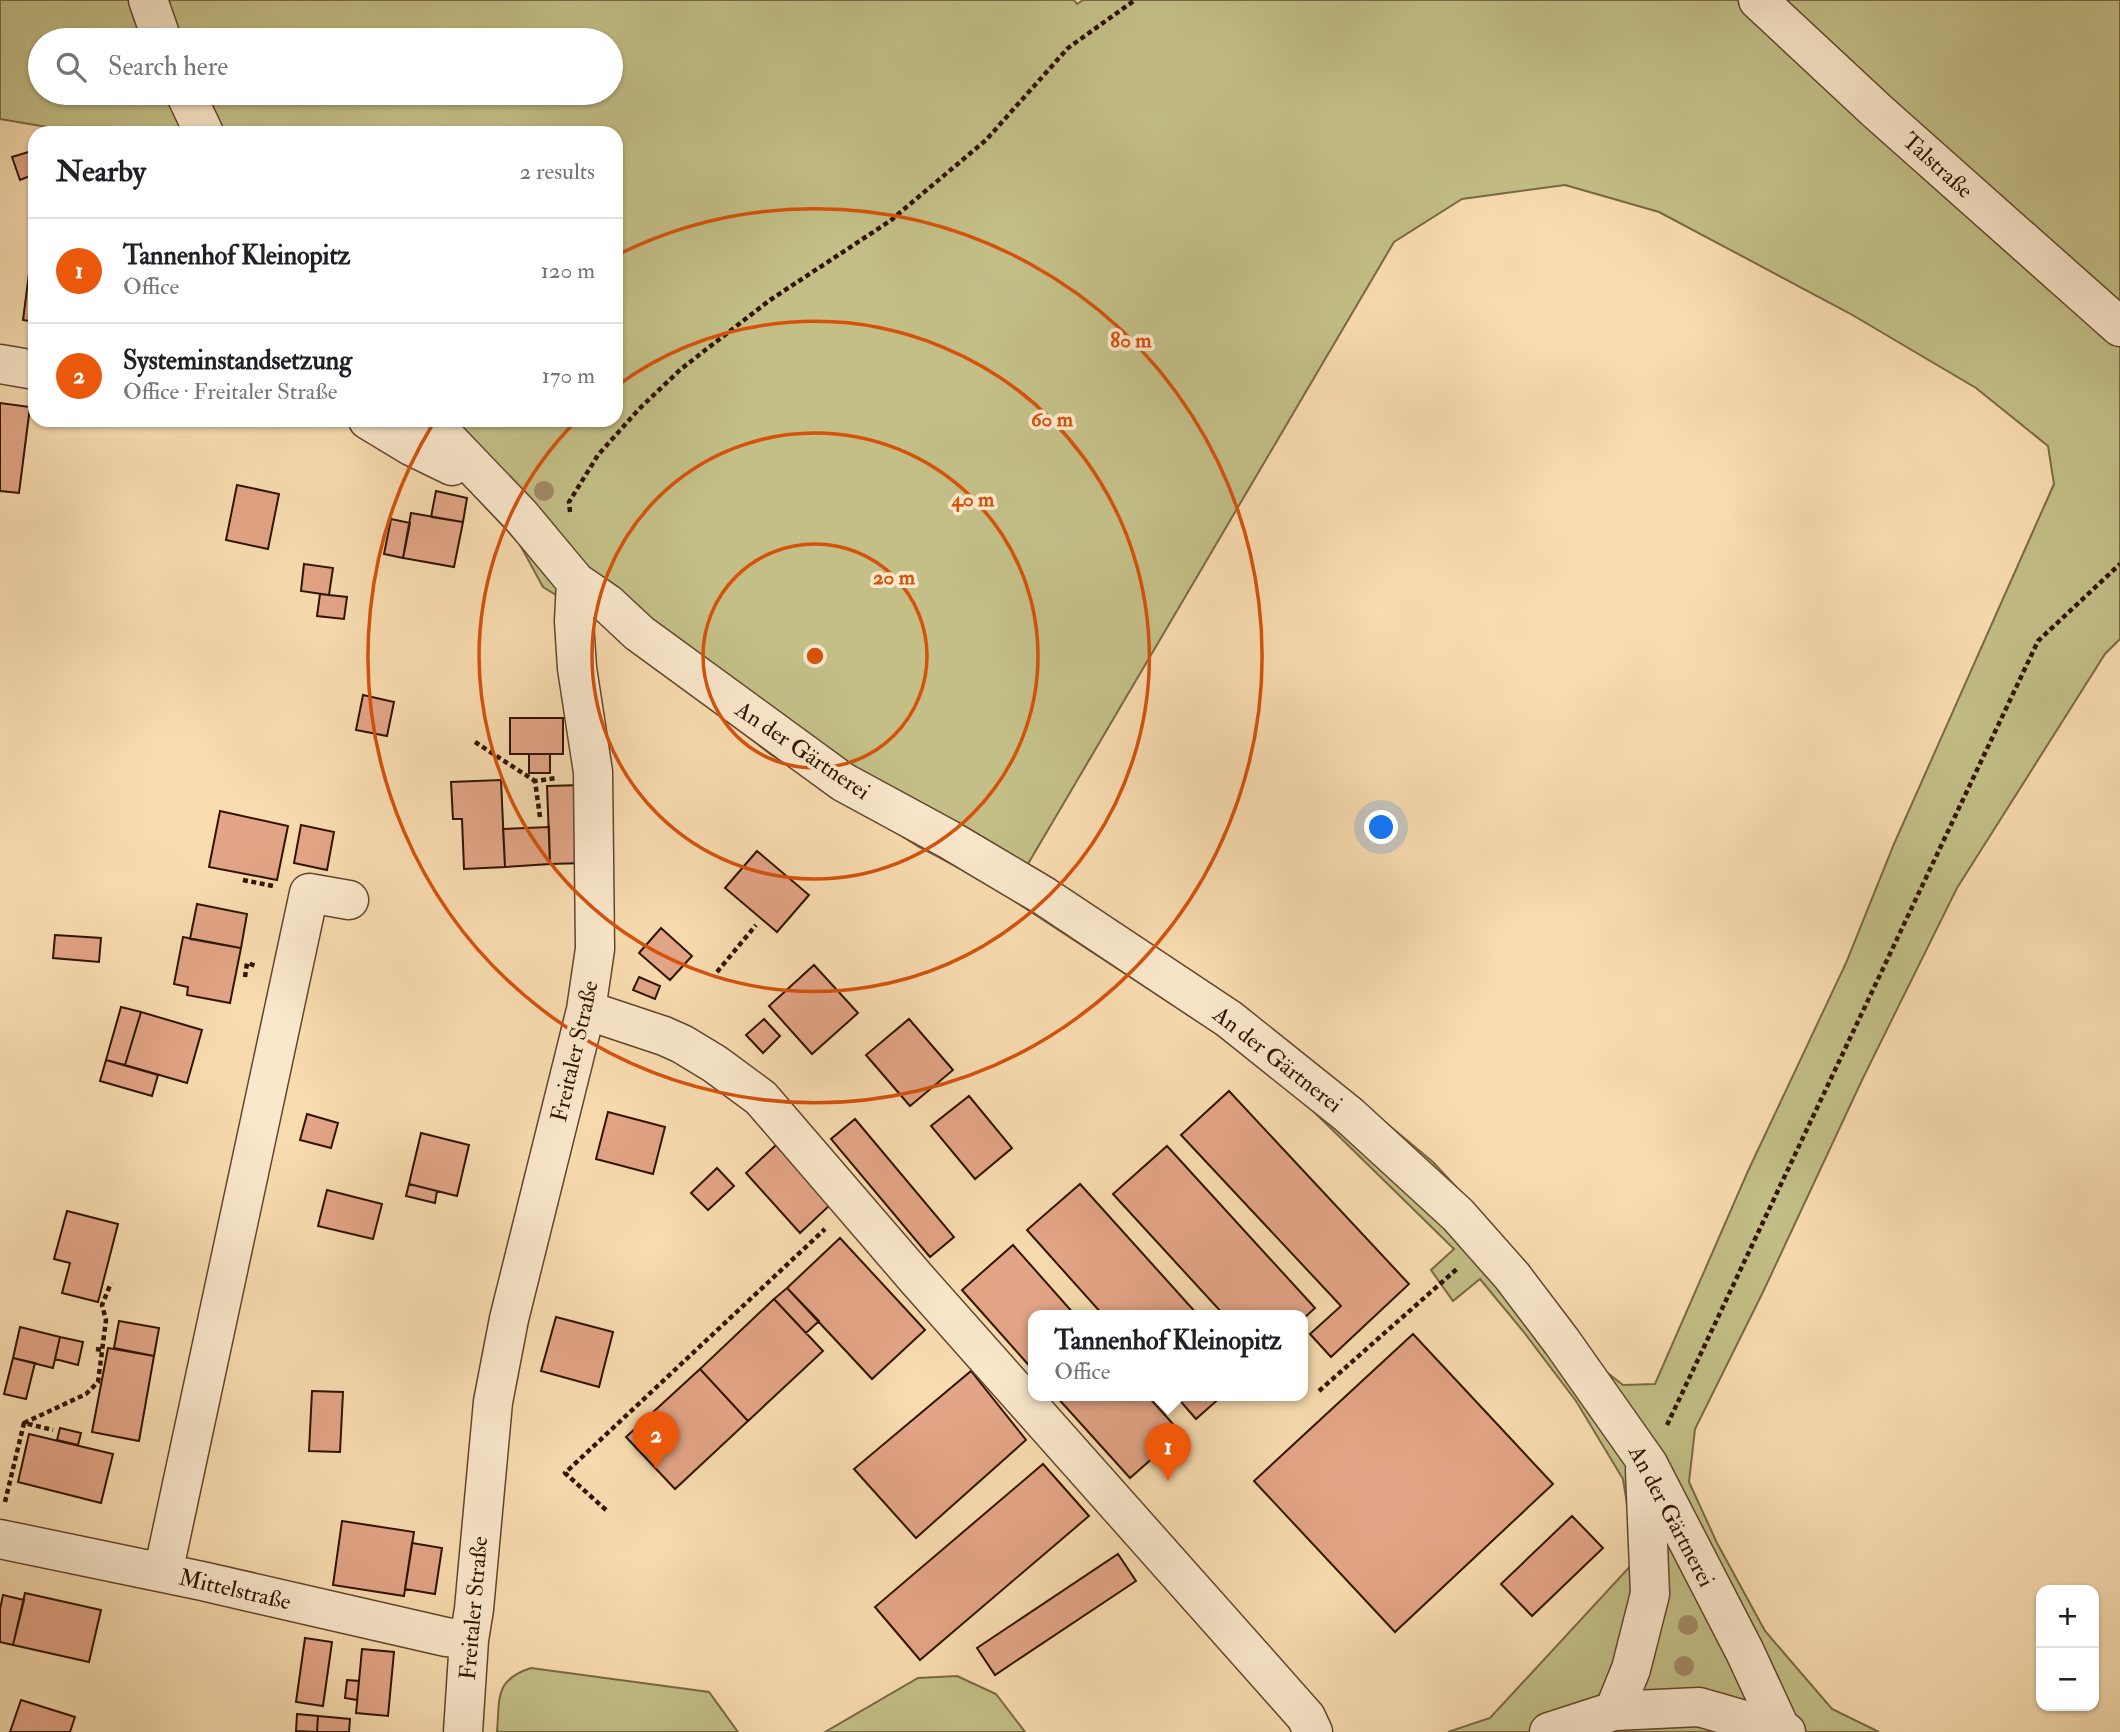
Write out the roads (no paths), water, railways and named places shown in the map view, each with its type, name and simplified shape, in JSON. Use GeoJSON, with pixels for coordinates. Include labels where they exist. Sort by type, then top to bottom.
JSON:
{"type":"FeatureCollection","features":[{"type":"Feature","properties":{"kind":"street"},"geometry":{"type":"LineString","coordinates":[[148,0],[158,28]]}},
{"type":"Feature","properties":{"kind":"street","name":"Talstraße"},"geometry":{"type":"LineString","coordinates":[[1758,0],[1877,111],[2120,327]]}},
{"type":"Feature","properties":{"kind":"street"},"geometry":{"type":"LineString","coordinates":[[191,105],[201,126]]}},
{"type":"Feature","properties":{"kind":"street"},"geometry":{"type":"LineString","coordinates":[[0,364],[28,369]]}},
{"type":"Feature","properties":{"kind":"street"},"geometry":{"type":"LineString","coordinates":[[380,427],[452,466],[463,457]]}},
{"type":"Feature","properties":{"kind":"street"},"geometry":{"type":"LineString","coordinates":[[435,427],[521,516],[576,582]]}},
{"type":"Feature","properties":{"kind":"street","name":"Freitaler Straße"},"geometry":{"type":"LineString","coordinates":[[463,1732],[469,1640],[493,1402],[509,1319],[586,1010],[595,949],[593,772],[574,638],[576,582]]}},
{"type":"Feature","properties":{"kind":"street","name":"An der Gärtnerei"},"geometry":{"type":"LineString","coordinates":[[576,582],[608,604],[649,640],[843,782],[948,839],[1044,896],[1229,1019],[1349,1115],[1458,1215],[1512,1276],[1646,1461],[1783,1731]]}},
{"type":"Feature","properties":{"kind":"street"},"geometry":{"type":"LineString","coordinates":[[163,1573],[309,893],[349,900]]}},
{"type":"Feature","properties":{"kind":"street"},"geometry":{"type":"LineString","coordinates":[[586,1010],[664,1035],[715,1064],[761,1098],[916,1278],[1306,1717],[1313,1732]]}},
{"type":"Feature","properties":{"kind":"street"},"geometry":{"type":"LineString","coordinates":[[1614,1711],[1631,1669],[1650,1594],[1646,1461]]}},
{"type":"Feature","properties":{"kind":"street","name":"Mittelstraße"},"geometry":{"type":"LineString","coordinates":[[1,1525],[163,1573],[436,1635],[469,1640]]}},
{"type":"Feature","properties":{"kind":"street"},"geometry":{"type":"LineString","coordinates":[[1549,1732],[1614,1711],[1699,1707],[1783,1731]]}},
{"type":"Feature","properties":{"kind":"place","name":"Systeminstandsetzung"},"geometry":{"type":"Point","coordinates":[656,1469]}},
{"type":"Feature","properties":{"kind":"place","name":"Tannenhof Kleinopitz"},"geometry":{"type":"Point","coordinates":[1168,1481]}}]}
